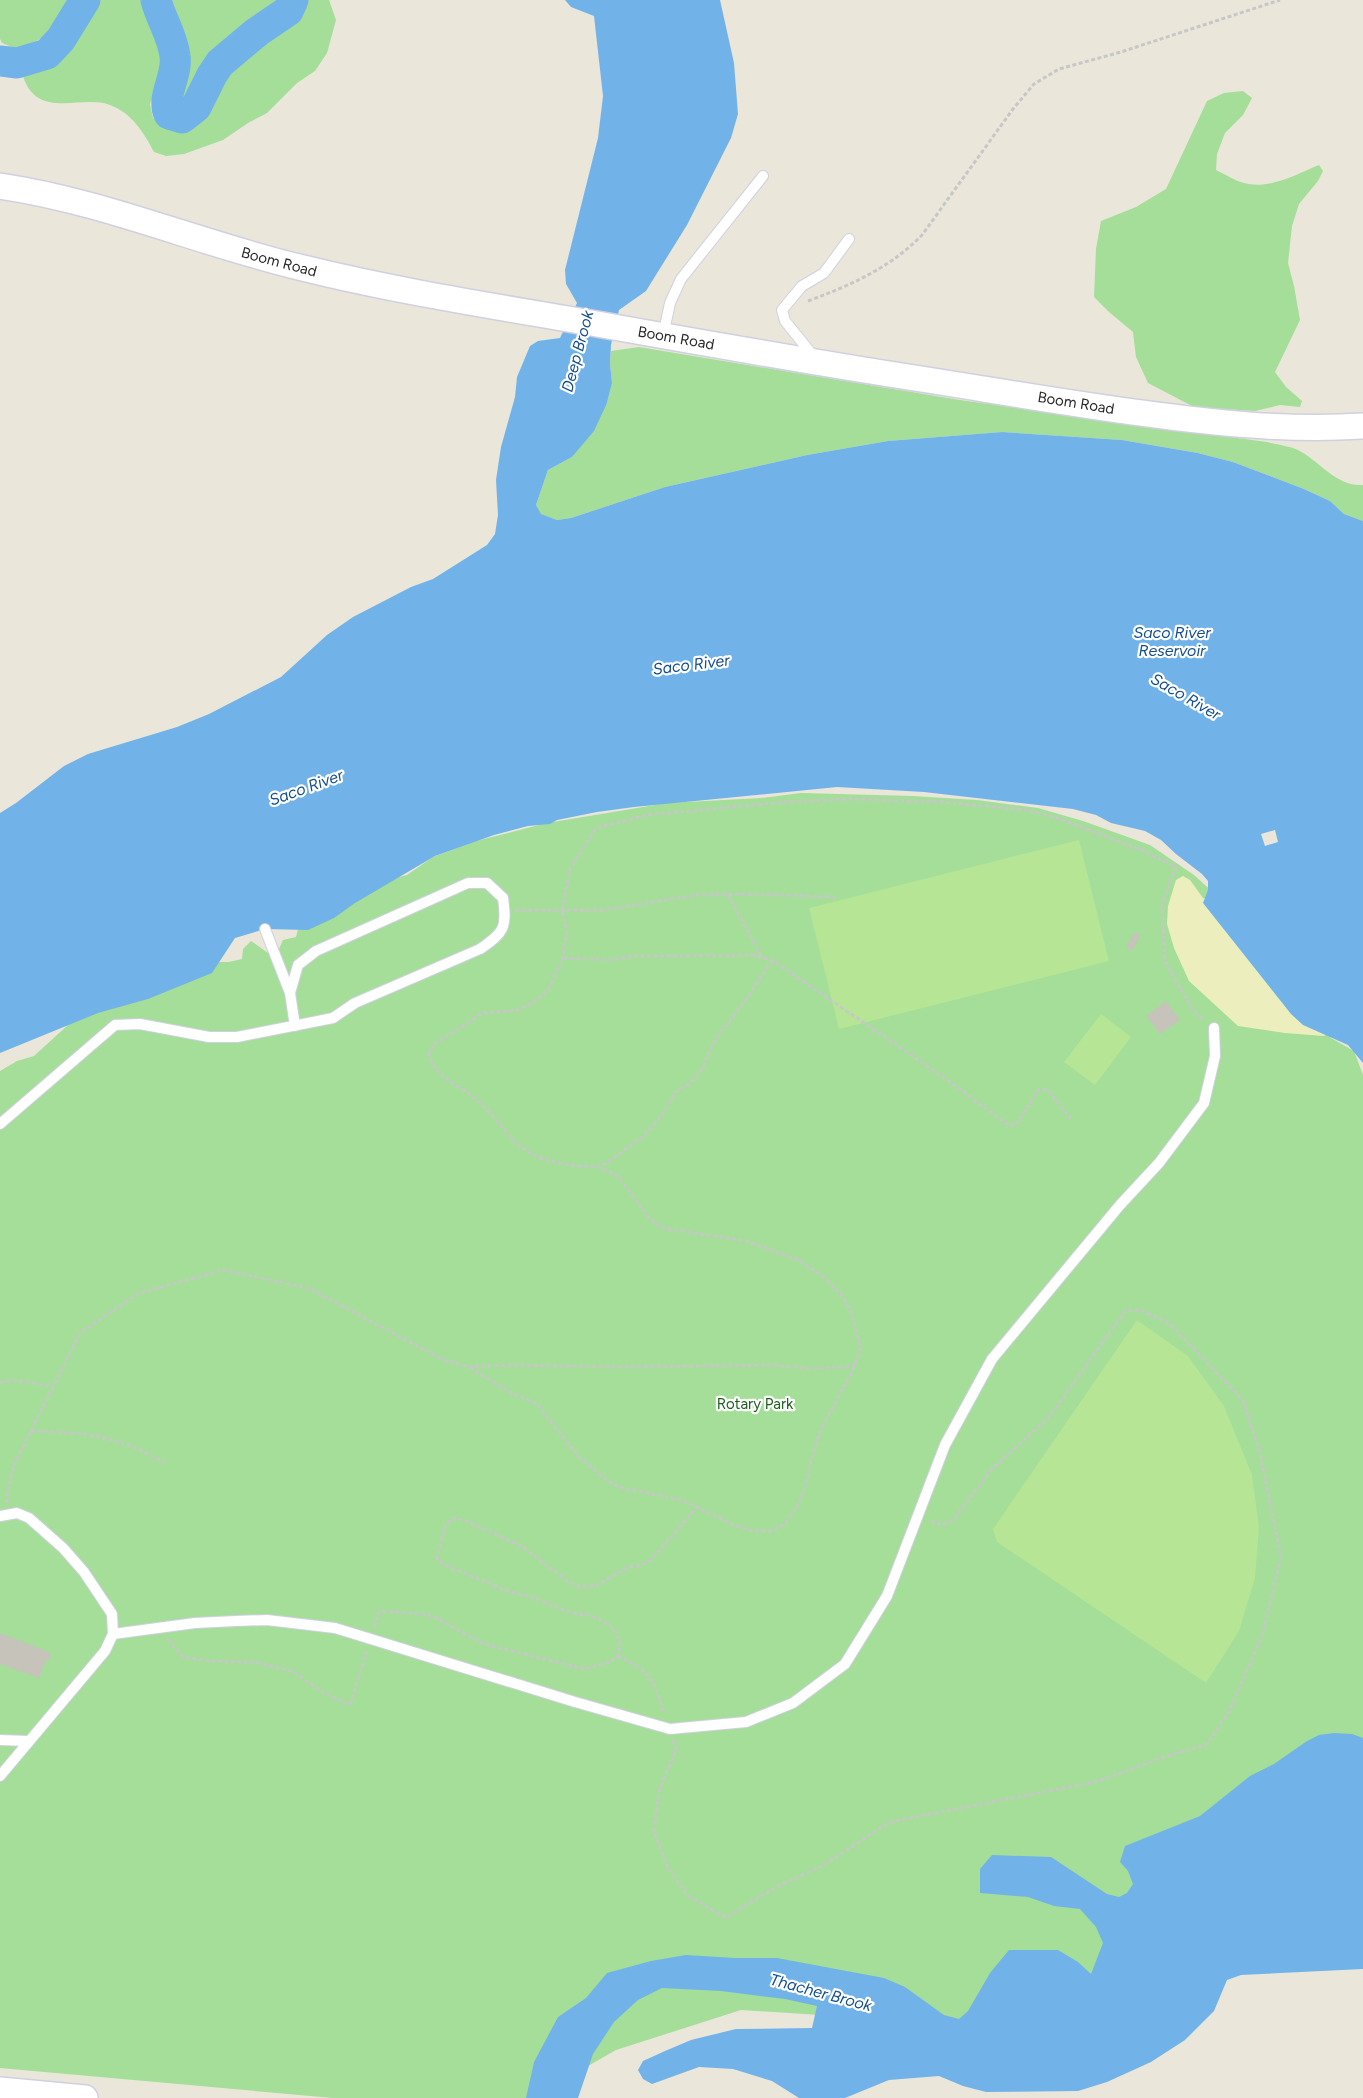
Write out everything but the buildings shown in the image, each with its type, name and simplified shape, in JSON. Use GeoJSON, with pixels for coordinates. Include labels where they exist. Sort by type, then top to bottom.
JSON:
{"type":"FeatureCollection","features":[{"type":"Feature","properties":{"kind":"street","name":"Boom Road"},"geometry":{"type":"LineString","coordinates":[[0,186],[54,196],[246,254],[316,272],[519,311],[819,363],[1201,422],[1274,428],[1363,426]]}},
{"type":"Feature","properties":{"kind":"street"},"geometry":{"type":"LineString","coordinates":[[0,2090],[86,2098]]}},
{"type":"Feature","properties":{"kind":"lane"},"geometry":{"type":"LineString","coordinates":[[658,335],[672,295],[681,279],[763,176]]}},
{"type":"Feature","properties":{"kind":"lane"},"geometry":{"type":"LineString","coordinates":[[819,363],[785,321],[782,310],[802,286],[824,273],[849,239]]}},
{"type":"Feature","properties":{"kind":"lane"},"geometry":{"type":"LineString","coordinates":[[0,1124],[114,1025],[140,1024],[209,1037],[237,1037],[333,1018],[355,1003],[480,949],[497,938],[506,921],[503,898],[487,883],[468,883],[316,951],[298,965],[290,993]]}},
{"type":"Feature","properties":{"kind":"lane"},"geometry":{"type":"LineString","coordinates":[[265,929],[290,993],[295,1026]]}},
{"type":"Feature","properties":{"kind":"lane"},"geometry":{"type":"LineString","coordinates":[[113,1634],[195,1624],[267,1620],[335,1628],[574,1702],[670,1729],[746,1722],[793,1703],[845,1664],[887,1596],[945,1444],[992,1360],[1120,1205],[1159,1163],[1204,1103],[1215,1056],[1214,1028]]}},
{"type":"Feature","properties":{"kind":"lane"},"geometry":{"type":"LineString","coordinates":[[0,1776],[105,1651],[113,1634],[112,1614],[84,1572],[63,1548],[29,1518],[17,1513],[4,1515]]}},
{"type":"Feature","properties":{"kind":"lane"},"geometry":{"type":"LineString","coordinates":[[0,1740],[28,1741]]}},
{"type":"Feature","properties":{"kind":"path"},"geometry":{"type":"LineString","coordinates":[[782,310],[854,284],[907,250],[922,235],[1013,109],[1034,84],[1058,69],[1121,52],[1280,0]]}},
{"type":"Feature","properties":{"kind":"path"},"geometry":{"type":"LineString","coordinates":[[4,1515],[14,1465],[80,1333],[140,1294],[224,1270],[308,1288],[444,1360],[470,1367],[512,1393],[537,1404],[579,1457],[618,1487],[682,1500],[736,1526],[754,1531],[773,1531],[786,1523],[797,1506],[806,1485],[820,1432],[855,1366],[860,1348],[854,1320],[844,1298],[824,1277],[798,1260],[746,1241],[662,1228],[649,1218],[618,1176],[600,1167],[554,1162],[525,1150],[477,1099],[437,1072],[433,1067],[429,1054],[433,1045],[483,1013],[518,1010],[534,1002],[549,989],[563,958],[567,931],[562,910],[570,869],[596,828],[647,815],[787,802],[851,799],[943,802],[1026,810],[1054,817],[1146,852],[1176,867],[1162,904],[1165,962],[1194,1012],[1214,1028]]}},
{"type":"Feature","properties":{"kind":"path"},"geometry":{"type":"LineString","coordinates":[[727,894],[762,958]]}},
{"type":"Feature","properties":{"kind":"path"},"geometry":{"type":"LineString","coordinates":[[505,911],[602,910],[698,895],[836,897]]}},
{"type":"Feature","properties":{"kind":"path"},"geometry":{"type":"LineString","coordinates":[[563,958],[614,960],[634,956],[692,954],[752,955],[772,960],[952,1083],[1008,1125],[1016,1125],[1039,1090],[1047,1089],[1071,1119]]}},
{"type":"Feature","properties":{"kind":"path"},"geometry":{"type":"LineString","coordinates":[[600,1167],[644,1136],[662,1115],[676,1092],[694,1080],[704,1065],[713,1043],[745,1001],[772,960]]}},
{"type":"Feature","properties":{"kind":"path"},"geometry":{"type":"LineString","coordinates":[[618,1656],[643,1670],[654,1684],[676,1750],[658,1791],[654,1831],[666,1864],[687,1895],[726,1918],[776,1888],[822,1866],[890,1822],[1099,1781],[1206,1744],[1229,1712],[1262,1636],[1281,1557],[1260,1454],[1243,1400],[1169,1323],[1140,1310],[1125,1311],[1050,1416],[992,1469],[953,1520],[942,1525],[918,1516]]}},
{"type":"Feature","properties":{"kind":"path"},"geometry":{"type":"LineString","coordinates":[[470,1367],[508,1365],[620,1367],[772,1365],[814,1369],[855,1366]]}},
{"type":"Feature","properties":{"kind":"path"},"geometry":{"type":"LineString","coordinates":[[0,1383],[4,1381],[27,1382],[53,1387]]}},
{"type":"Feature","properties":{"kind":"path"},"geometry":{"type":"LineString","coordinates":[[31,1431],[66,1432],[106,1437],[141,1450],[167,1464]]}},
{"type":"Feature","properties":{"kind":"path"},"geometry":{"type":"LineString","coordinates":[[163,1628],[171,1645],[183,1658],[255,1662],[294,1672],[322,1692],[350,1705],[380,1611],[425,1614],[438,1618],[484,1644],[585,1669],[610,1662],[618,1656],[620,1641],[612,1627],[592,1616],[566,1611],[530,1596],[507,1591],[443,1564],[437,1559],[445,1526],[453,1518],[467,1521],[521,1546],[572,1584],[584,1587],[597,1585],[626,1568],[648,1563],[696,1507]]}},
{"type":"Feature","properties":{"kind":"green space"},"geometry":{"type":"Polygon","coordinates":[[[0,0],[73,0],[63,18],[51,31],[44,37],[17,49],[2,43],[0,39],[0,0]]]}},
{"type":"Feature","properties":{"kind":"green space"},"geometry":{"type":"Polygon","coordinates":[[[96,0],[144,0],[166,55],[161,79],[150,104],[153,118],[173,131],[187,130],[200,120],[226,74],[235,64],[288,22],[303,0],[329,0],[336,20],[327,53],[315,71],[297,83],[267,113],[223,140],[184,154],[166,156],[154,152],[131,118],[118,109],[99,102],[49,102],[39,98],[30,90],[23,76],[48,62],[67,46],[96,0]]]}},
{"type":"Feature","properties":{"kind":"green space"},"geometry":{"type":"Polygon","coordinates":[[[172,0],[277,0],[268,10],[212,54],[189,98],[185,101],[179,100],[190,54],[187,40],[172,0]]]}},
{"type":"Feature","properties":{"kind":"green space"},"geometry":{"type":"Polygon","coordinates":[[[1243,91],[1252,98],[1243,115],[1225,133],[1217,154],[1216,170],[1237,181],[1253,185],[1283,180],[1319,165],[1323,171],[1318,181],[1299,204],[1292,226],[1288,263],[1300,320],[1275,372],[1286,387],[1302,401],[1300,407],[1280,405],[1255,411],[1194,407],[1148,383],[1136,357],[1133,332],[1094,297],[1096,249],[1101,221],[1136,207],[1166,189],[1207,101],[1224,93],[1243,91]]]}},
{"type":"Feature","properties":{"kind":"green space"},"geometry":{"type":"Polygon","coordinates":[[[639,347],[960,400],[1267,442],[1298,450],[1336,478],[1353,485],[1363,485],[1363,521],[1344,514],[1330,501],[1304,489],[1233,462],[1198,453],[1122,440],[1002,432],[888,441],[807,455],[665,487],[571,518],[557,520],[540,514],[536,505],[548,470],[572,457],[607,403],[612,383],[611,351],[639,347]]]}},
{"type":"Feature","properties":{"kind":"green space","name":"Rotary Park"},"geometry":{"type":"Polygon","coordinates":[[[801,793],[977,800],[1038,808],[1083,821],[1150,845],[1194,875],[1228,906],[1331,1038],[1354,1051],[1363,1075],[1363,1738],[1032,2025],[898,2020],[741,2010],[616,2050],[553,2086],[549,2098],[333,2098],[0,2068],[0,1071],[17,1061],[34,1056],[80,1014],[214,962],[229,962],[242,959],[243,949],[251,941],[268,953],[279,949],[283,940],[296,937],[298,929],[357,888],[407,875],[433,857],[476,841],[547,823],[667,803],[761,798],[801,793]]]}},
{"type":"Feature","properties":{"kind":"green space"},"geometry":{"type":"Polygon","coordinates":[[[1079,840],[1109,961],[839,1029],[809,908],[1079,840]]]}},
{"type":"Feature","properties":{"kind":"green space"},"geometry":{"type":"Polygon","coordinates":[[[1101,1014],[1131,1037],[1095,1085],[1064,1062],[1101,1014]]]}},
{"type":"Feature","properties":{"kind":"green space"},"geometry":{"type":"Polygon","coordinates":[[[1137,1320],[1188,1356],[1224,1406],[1252,1475],[1259,1527],[1255,1578],[1239,1631],[1206,1683],[997,1542],[993,1529],[1137,1320]]]}},
{"type":"Feature","properties":{"kind":"sand"},"geometry":{"type":"Polygon","coordinates":[[[1183,876],[1190,880],[1203,898],[1208,899],[1329,1031],[1324,1036],[1285,1033],[1238,1026],[1189,981],[1174,948],[1167,924],[1168,906],[1176,880],[1183,876]]]}},
{"type":"Feature","properties":{"kind":"water","name":"Saco River Reservoir"},"geometry":{"type":"Polygon","coordinates":[[[565,0],[720,0],[734,63],[738,114],[731,138],[687,225],[646,291],[619,310],[611,345],[612,383],[607,403],[594,431],[572,457],[548,470],[536,505],[541,514],[557,520],[571,518],[665,487],[807,455],[888,441],[1002,432],[1122,440],[1198,453],[1233,462],[1304,489],[1330,501],[1344,514],[1363,521],[1363,1063],[1348,1045],[1303,1025],[1291,1014],[1203,903],[1208,890],[1208,881],[1161,840],[1145,831],[1111,823],[1096,815],[1073,809],[924,792],[837,787],[597,812],[494,835],[435,856],[355,903],[334,918],[308,930],[265,929],[235,938],[212,973],[148,999],[98,1013],[0,1053],[0,813],[64,766],[88,754],[177,727],[209,714],[281,677],[327,635],[353,617],[411,587],[433,579],[487,545],[495,534],[498,515],[496,480],[501,447],[515,397],[517,377],[530,346],[538,341],[560,338],[577,303],[566,284],[565,270],[598,138],[603,96],[594,16],[571,7],[565,0]],[[1275,830],[1261,834],[1265,846],[1278,842],[1275,830]]]}},
{"type":"Feature","properties":{"kind":"water","name":"Thacher Brook"},"geometry":{"type":"Polygon","coordinates":[[[1334,1733],[1352,1734],[1363,1738],[1363,1969],[1241,1975],[1227,1980],[1214,2011],[1185,2040],[1151,2062],[1107,2082],[1078,2091],[986,2092],[963,2086],[939,2076],[889,2080],[845,2098],[799,2098],[772,2081],[733,2069],[699,2067],[652,2084],[643,2079],[638,2070],[643,2061],[691,2040],[736,2029],[812,2028],[817,2006],[785,1999],[721,1991],[662,1988],[638,2000],[614,2022],[593,2054],[578,2098],[526,2098],[534,2062],[558,2017],[586,1998],[607,1973],[651,1961],[686,1955],[777,1958],[884,1978],[905,1987],[944,2015],[959,2019],[968,2011],[990,1973],[1009,1950],[1058,1950],[1078,1962],[1091,1974],[1103,1943],[1096,1927],[1080,1909],[1054,1906],[1028,1897],[980,1893],[980,1869],[992,1855],[1051,1857],[1107,1894],[1119,1897],[1127,1893],[1133,1884],[1128,1871],[1120,1862],[1125,1846],[1200,1816],[1250,1776],[1274,1764],[1307,1741],[1319,1735],[1334,1733]]]}},
{"type":"Feature","properties":{"kind":"waterway","name":"Deep Brook"},"geometry":{"type":"LineString","coordinates":[[0,61],[17,63],[47,54],[61,39],[85,0]]}},
{"type":"Feature","properties":{"kind":"waterway","name":"Deep Brook"},"geometry":{"type":"LineString","coordinates":[[156,0],[172,42],[175,56],[167,107],[169,114],[182,118],[196,107],[220,63],[257,32],[288,11],[293,0]]}},
{"type":"Feature","properties":{"kind":"water label","name":"Saco River"},"geometry":{"type":"Point","coordinates":[691,664]}},
{"type":"Feature","properties":{"kind":"water label","name":"Saco River"},"geometry":{"type":"Point","coordinates":[1186,696]}},
{"type":"Feature","properties":{"kind":"water label","name":"Saco River"},"geometry":{"type":"Point","coordinates":[306,787]}}]}
